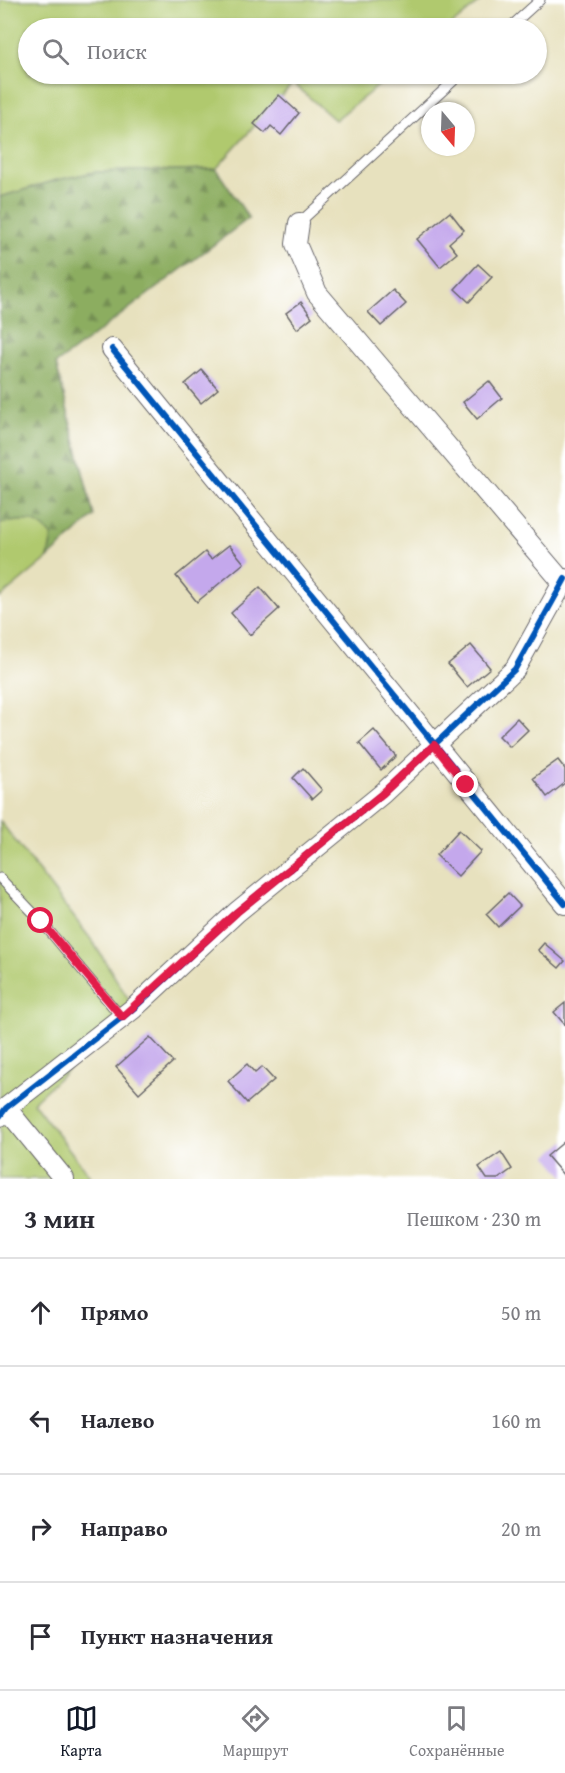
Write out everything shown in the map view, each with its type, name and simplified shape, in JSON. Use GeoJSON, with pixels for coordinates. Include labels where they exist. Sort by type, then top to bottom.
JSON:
{"type":"FeatureCollection","features":[{"type":"Feature","properties":{"kind":"street"},"geometry":{"type":"LineString","coordinates":[[64,1179],[3,1112],[122,1017],[237,912],[382,794],[515,669],[564,582],[317,293],[296,244],[299,223]]}},
{"type":"Feature","properties":{"kind":"street"},"geometry":{"type":"LineString","coordinates":[[112,349],[565,904]]}},
{"type":"Feature","properties":{"kind":"lane"},"geometry":{"type":"LineString","coordinates":[[520,18],[540,0]]}},
{"type":"Feature","properties":{"kind":"lane"},"geometry":{"type":"LineString","coordinates":[[299,223],[450,84]]}},
{"type":"Feature","properties":{"kind":"lane"},"geometry":{"type":"LineString","coordinates":[[0,878],[41,921],[122,1017]]}},
{"type":"Feature","properties":{"kind":"green space"},"geometry":{"type":"Polygon","coordinates":[[[0,0],[482,0],[460,18],[18,18],[18,84],[292,84],[216,169],[95,172],[57,180],[0,197],[0,0]]]}},
{"type":"Feature","properties":{"kind":"green space"},"geometry":{"type":"Polygon","coordinates":[[[294,84],[380,84],[335,120],[294,84]]]}},
{"type":"Feature","properties":{"kind":"green space"},"geometry":{"type":"Polygon","coordinates":[[[216,169],[249,218],[56,364],[94,516],[48,558],[52,536],[45,529],[28,521],[0,523],[0,197],[57,180],[95,172],[216,169]]]}},
{"type":"Feature","properties":{"kind":"green space"},"geometry":{"type":"Polygon","coordinates":[[[27,519],[42,525],[52,536],[48,558],[0,598],[0,523],[27,519]]]}},
{"type":"Feature","properties":{"kind":"green space"},"geometry":{"type":"Polygon","coordinates":[[[0,821],[93,942],[134,1008],[33,1102],[92,1179],[0,1179],[0,821]]]}},
{"type":"Feature","properties":{"kind":"building"},"geometry":{"type":"Polygon","coordinates":[[[279,95],[299,113],[281,135],[271,126],[265,133],[254,124],[279,95]]]}},
{"type":"Feature","properties":{"kind":"building"},"geometry":{"type":"Polygon","coordinates":[[[450,212],[464,230],[449,243],[457,253],[440,267],[417,239],[450,212]]]}},
{"type":"Feature","properties":{"kind":"building"},"geometry":{"type":"Polygon","coordinates":[[[478,264],[492,277],[469,302],[455,289],[478,264]]]}},
{"type":"Feature","properties":{"kind":"building"},"geometry":{"type":"Polygon","coordinates":[[[393,290],[406,304],[381,326],[368,312],[393,290]]]}},
{"type":"Feature","properties":{"kind":"building"},"geometry":{"type":"Polygon","coordinates":[[[301,302],[312,317],[297,329],[286,313],[301,302]]]}},
{"type":"Feature","properties":{"kind":"building"},"geometry":{"type":"Polygon","coordinates":[[[202,370],[218,389],[201,403],[185,384],[202,370]]]}},
{"type":"Feature","properties":{"kind":"building"},"geometry":{"type":"Polygon","coordinates":[[[489,381],[502,398],[477,419],[463,402],[489,381]]]}},
{"type":"Feature","properties":{"kind":"building"},"geometry":{"type":"Polygon","coordinates":[[[229,545],[244,563],[197,602],[176,576],[205,552],[211,559],[229,545]]]}},
{"type":"Feature","properties":{"kind":"building"},"geometry":{"type":"Polygon","coordinates":[[[260,587],[279,609],[250,635],[231,613],[260,587]]]}},
{"type":"Feature","properties":{"kind":"building"},"geometry":{"type":"Polygon","coordinates":[[[471,645],[490,668],[467,687],[448,664],[471,645]]]}},
{"type":"Feature","properties":{"kind":"building"},"geometry":{"type":"Polygon","coordinates":[[[517,718],[528,730],[510,747],[499,736],[517,718]]]}},
{"type":"Feature","properties":{"kind":"building"},"geometry":{"type":"Polygon","coordinates":[[[374,730],[396,756],[381,770],[359,743],[374,730]]]}},
{"type":"Feature","properties":{"kind":"building"},"geometry":{"type":"Polygon","coordinates":[[[558,760],[565,769],[565,783],[547,797],[533,778],[558,760]]]}},
{"type":"Feature","properties":{"kind":"building"},"geometry":{"type":"Polygon","coordinates":[[[303,768],[322,790],[312,799],[293,778],[303,768]]]}},
{"type":"Feature","properties":{"kind":"building"},"geometry":{"type":"Polygon","coordinates":[[[459,830],[481,851],[458,876],[436,855],[459,830]]]}},
{"type":"Feature","properties":{"kind":"building"},"geometry":{"type":"Polygon","coordinates":[[[508,893],[520,906],[498,927],[486,914],[508,893]]]}},
{"type":"Feature","properties":{"kind":"building"},"geometry":{"type":"Polygon","coordinates":[[[544,943],[565,961],[559,968],[538,950],[544,943]]]}},
{"type":"Feature","properties":{"kind":"building"},"geometry":{"type":"Polygon","coordinates":[[[565,1003],[565,1025],[554,1012],[565,1003]]]}},
{"type":"Feature","properties":{"kind":"building"},"geometry":{"type":"Polygon","coordinates":[[[150,1037],[173,1062],[139,1093],[116,1067],[150,1037]]]}},
{"type":"Feature","properties":{"kind":"building"},"geometry":{"type":"Polygon","coordinates":[[[247,1064],[255,1073],[262,1067],[274,1080],[247,1103],[228,1081],[247,1064]]]}},
{"type":"Feature","properties":{"kind":"building"},"geometry":{"type":"Polygon","coordinates":[[[565,1141],[565,1177],[547,1156],[565,1141]]]}},
{"type":"Feature","properties":{"kind":"building"},"geometry":{"type":"Polygon","coordinates":[[[501,1152],[512,1169],[498,1179],[487,1179],[479,1167],[501,1152]]]}},
{"type":"Feature","properties":{"kind":"cycle path"},"geometry":{"type":"LineString","coordinates":[[112,349],[565,904]]}},
{"type":"Feature","properties":{"kind":"cycle path"},"geometry":{"type":"LineString","coordinates":[[0,1116],[6,1108],[134,1008],[237,912],[382,794],[515,669],[565,579]]}},
{"type":"Feature","properties":{"kind":"route"},"geometry":{"type":"LineString","coordinates":[[41,921],[122,1017],[237,912],[382,794],[434,745],[466,785]]}}]}
